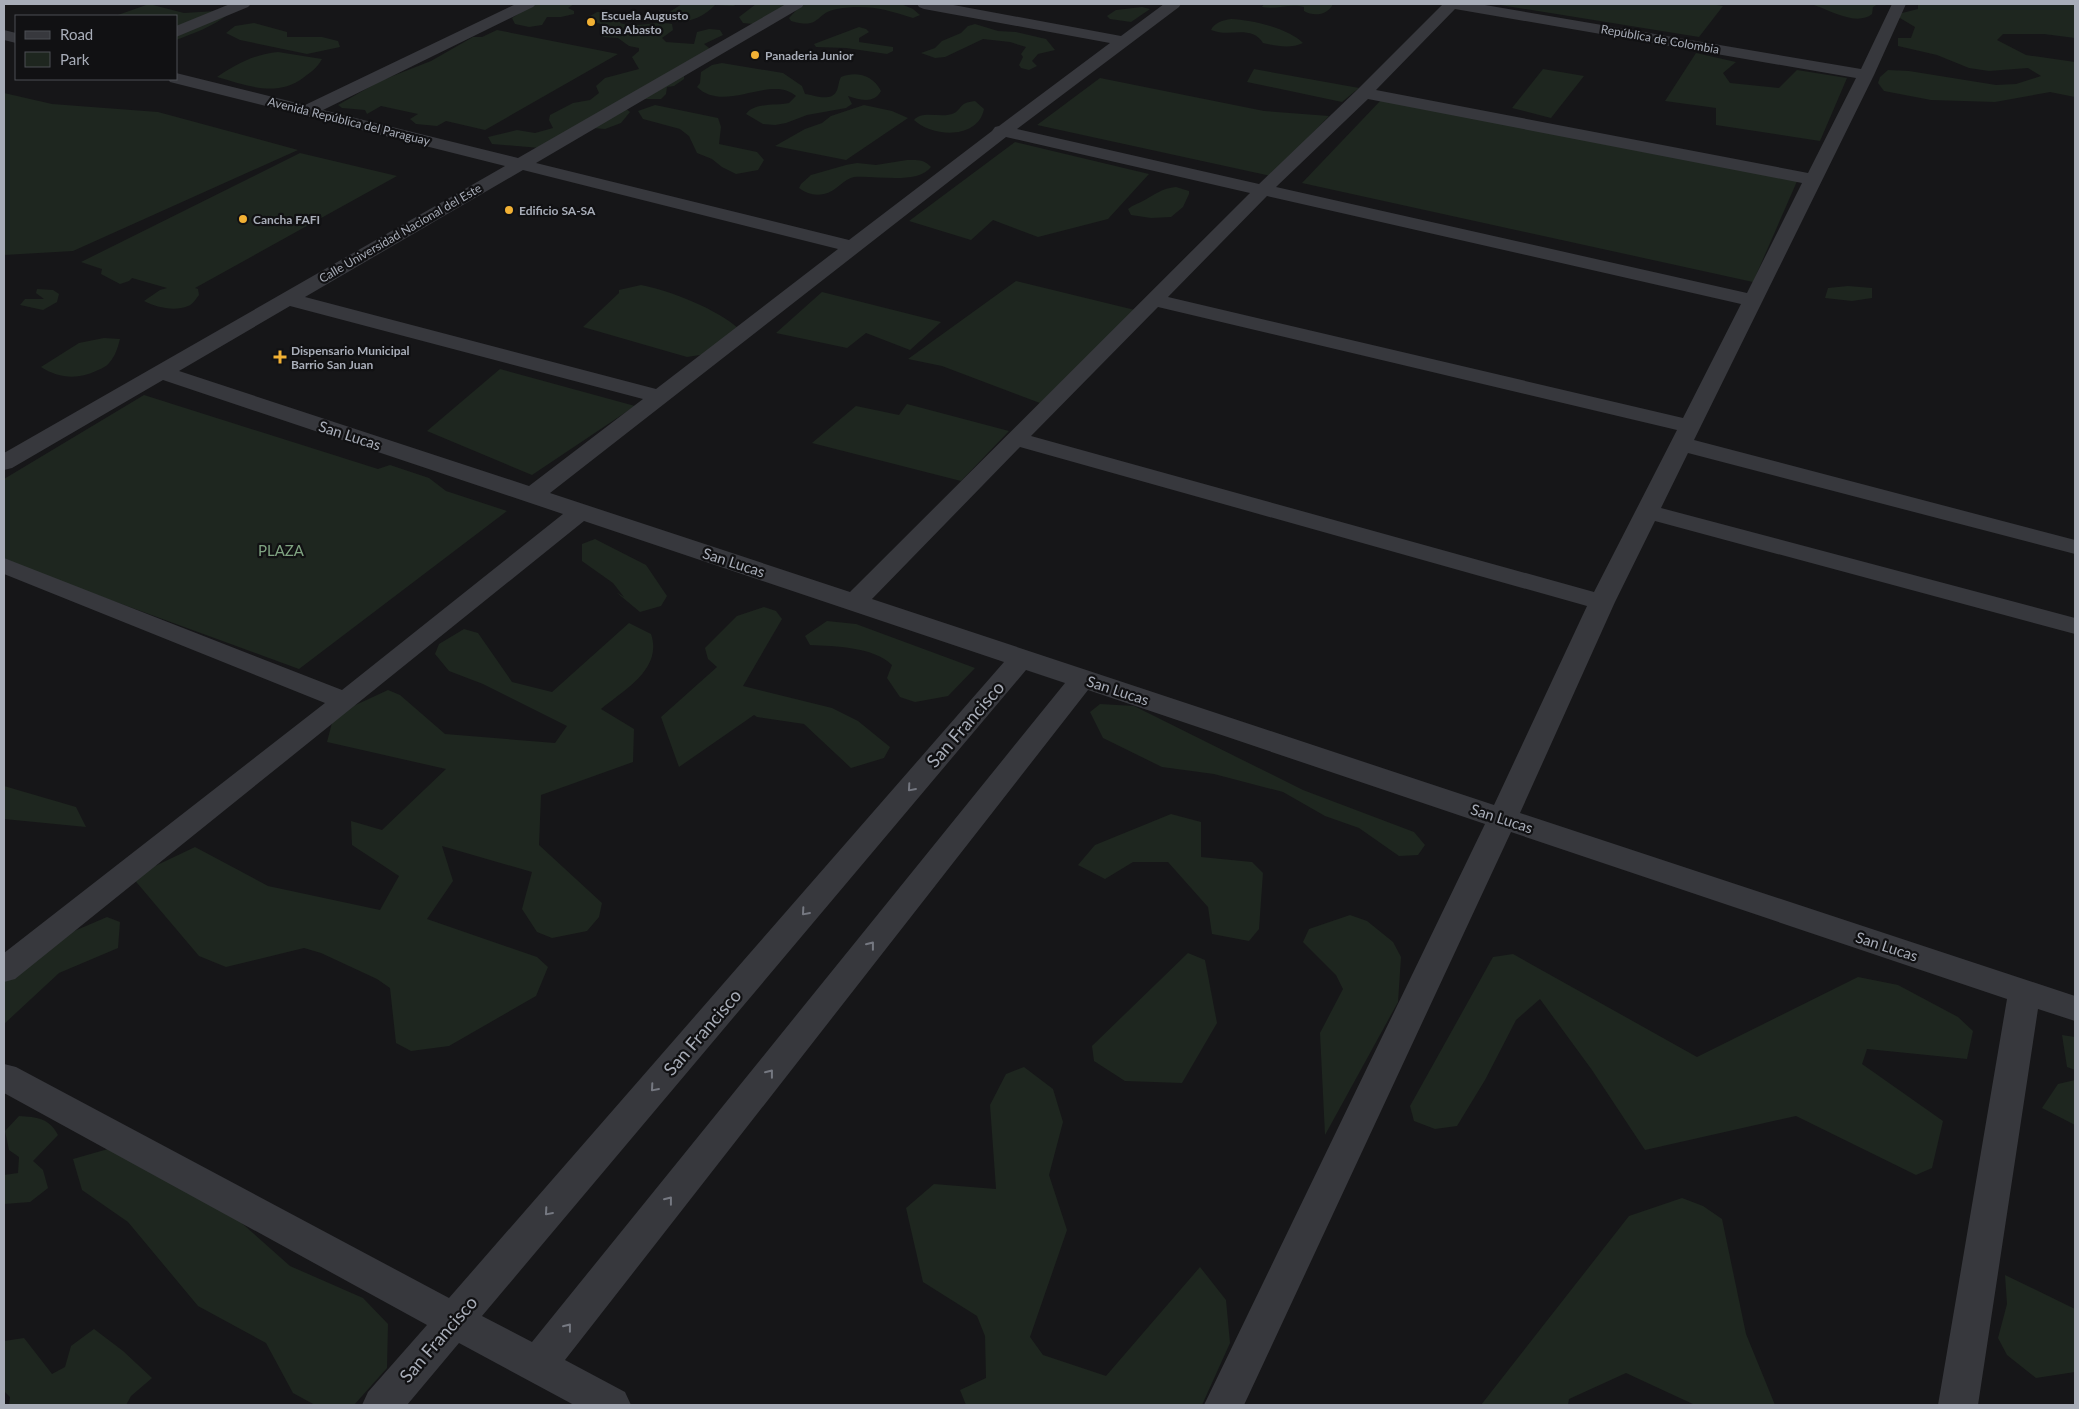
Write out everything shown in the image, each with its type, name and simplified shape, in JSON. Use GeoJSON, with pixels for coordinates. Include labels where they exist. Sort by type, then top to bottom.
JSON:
{"type":"FeatureCollection","features":[{"type":"Feature","properties":{"kind":"street"},"geometry":{"type":"LineString","coordinates":[[178,31],[243,4]]}},
{"type":"Feature","properties":{"kind":"street"},"geometry":{"type":"LineString","coordinates":[[307,111],[528,4]]}},
{"type":"Feature","properties":{"kind":"street","name":"Calle Universidad Nacional del Este"},"geometry":{"type":"LineString","coordinates":[[4,463],[797,4]]}},
{"type":"Feature","properties":{"kind":"street"},"geometry":{"type":"LineString","coordinates":[[924,4],[1122,41]]}},
{"type":"Feature","properties":{"kind":"street"},"geometry":{"type":"LineString","coordinates":[[532,496],[1001,131],[1174,4]]}},
{"type":"Feature","properties":{"kind":"street"},"geometry":{"type":"LineString","coordinates":[[855,602],[1014,439],[1453,4]]}},
{"type":"Feature","properties":{"kind":"street","name":"República de Colombia"},"geometry":{"type":"LineString","coordinates":[[1453,4],[1866,75]]}},
{"type":"Feature","properties":{"kind":"street"},"geometry":{"type":"LineString","coordinates":[[1224,1405],[1503,818],[1602,602],[1866,75],[1899,4]]}},
{"type":"Feature","properties":{"kind":"street","name":"Avenida República del Paraguay"},"geometry":{"type":"LineString","coordinates":[[178,79],[852,247]]}},
{"type":"Feature","properties":{"kind":"street"},"geometry":{"type":"LineString","coordinates":[[1364,93],[1813,180]]}},
{"type":"Feature","properties":{"kind":"street"},"geometry":{"type":"LineString","coordinates":[[1001,131],[1752,300]]}},
{"type":"Feature","properties":{"kind":"street"},"geometry":{"type":"LineString","coordinates":[[287,299],[661,397]]}},
{"type":"Feature","properties":{"kind":"street"},"geometry":{"type":"LineString","coordinates":[[1155,300],[1685,435],[2075,546]]}},
{"type":"Feature","properties":{"kind":"street","name":"San Lucas"},"geometry":{"type":"LineString","coordinates":[[161,372],[2075,1009]]}},
{"type":"Feature","properties":{"kind":"street"},"geometry":{"type":"LineString","coordinates":[[1014,439],[1602,602]]}},
{"type":"Feature","properties":{"kind":"street"},"geometry":{"type":"LineString","coordinates":[[4,970],[346,701],[581,512]]}},
{"type":"Feature","properties":{"kind":"street"},"geometry":{"type":"LineString","coordinates":[[1647,512],[2075,626]]}},
{"type":"Feature","properties":{"kind":"street"},"geometry":{"type":"LineString","coordinates":[[4,565],[346,701]]}},
{"type":"Feature","properties":{"kind":"street","name":"San Francisco"},"geometry":{"type":"LineString","coordinates":[[382,1405],[1022,658]]}},
{"type":"Feature","properties":{"kind":"street"},"geometry":{"type":"LineString","coordinates":[[537,1365],[1082,678]]}},
{"type":"Feature","properties":{"kind":"street"},"geometry":{"type":"LineString","coordinates":[[1958,1405],[2024,992]]}},
{"type":"Feature","properties":{"kind":"street"},"geometry":{"type":"LineString","coordinates":[[4,1077],[611,1405]]}},
{"type":"Feature","properties":{"kind":"green space"},"geometry":{"type":"Polygon","coordinates":[[[149,4],[184,13],[216,11],[227,15],[209,26],[178,39],[178,15],[118,15],[149,4]]]}},
{"type":"Feature","properties":{"kind":"green space"},"geometry":{"type":"Polygon","coordinates":[[[534,4],[574,4],[568,8],[574,11],[574,14],[561,17],[547,17],[542,25],[529,27],[515,24],[512,18],[534,4]]]}},
{"type":"Feature","properties":{"kind":"green space"},"geometry":{"type":"Polygon","coordinates":[[[682,4],[738,4],[733,6],[715,5],[703,15],[689,21],[675,22],[660,18],[682,4]]]}},
{"type":"Feature","properties":{"kind":"green space"},"geometry":{"type":"Polygon","coordinates":[[[756,4],[800,4],[754,24],[743,23],[739,17],[756,4]]]}},
{"type":"Feature","properties":{"kind":"green space"},"geometry":{"type":"Polygon","coordinates":[[[802,4],[901,4],[913,9],[920,15],[913,18],[885,10],[858,7],[830,11],[813,22],[801,23],[791,21],[789,18],[802,4]]]}},
{"type":"Feature","properties":{"kind":"green space"},"geometry":{"type":"Polygon","coordinates":[[[1264,4],[1333,4],[1324,13],[1312,14],[1304,11],[1304,7],[1262,7],[1264,4]]]}},
{"type":"Feature","properties":{"kind":"green space"},"geometry":{"type":"Polygon","coordinates":[[[1494,4],[1710,4],[1723,6],[1699,37],[1494,4]]]}},
{"type":"Feature","properties":{"kind":"green space"},"geometry":{"type":"Polygon","coordinates":[[[1811,4],[1878,4],[1873,7],[1872,14],[1858,19],[1842,16],[1811,4]]]}},
{"type":"Feature","properties":{"kind":"green space"},"geometry":{"type":"Polygon","coordinates":[[[1918,4],[2075,4],[2075,38],[2044,34],[2003,34],[1997,40],[2026,55],[2075,62],[2075,97],[2050,92],[1995,102],[1931,100],[1884,91],[1878,83],[1880,77],[1888,70],[1909,71],[1996,85],[2016,84],[2041,76],[2028,68],[1989,71],[1969,68],[1937,55],[1898,46],[1898,38],[1911,38],[1915,27],[1900,18],[1898,14],[1918,9],[1918,4]]]}},
{"type":"Feature","properties":{"kind":"green space"},"geometry":{"type":"Polygon","coordinates":[[[1142,7],[1150,9],[1131,22],[1110,19],[1107,16],[1116,10],[1142,7]]]}},
{"type":"Feature","properties":{"kind":"green space"},"geometry":{"type":"Polygon","coordinates":[[[597,12],[623,12],[627,15],[620,23],[627,25],[672,24],[673,30],[662,38],[666,42],[694,44],[697,32],[709,29],[720,30],[723,35],[704,44],[709,48],[706,61],[684,73],[684,79],[674,86],[667,87],[666,94],[661,99],[638,99],[625,108],[630,112],[621,123],[605,129],[593,128],[540,148],[492,144],[488,137],[517,130],[535,133],[553,128],[549,120],[550,115],[573,103],[590,100],[599,93],[596,86],[605,78],[639,69],[632,57],[639,51],[639,48],[629,46],[618,38],[603,37],[600,32],[607,26],[585,19],[597,12]]]}},
{"type":"Feature","properties":{"kind":"green space"},"geometry":{"type":"Polygon","coordinates":[[[1231,19],[1249,21],[1279,29],[1303,43],[1293,46],[1278,46],[1263,43],[1252,34],[1225,33],[1211,30],[1219,22],[1231,19]]]}},
{"type":"Feature","properties":{"kind":"green space"},"geometry":{"type":"Polygon","coordinates":[[[254,23],[287,32],[287,37],[322,37],[338,41],[340,47],[307,54],[240,40],[226,33],[235,26],[254,23]]]}},
{"type":"Feature","properties":{"kind":"green space"},"geometry":{"type":"Polygon","coordinates":[[[975,24],[998,31],[1016,32],[1046,39],[1055,50],[1038,54],[1032,61],[1037,66],[1029,70],[1021,68],[1019,65],[1023,57],[1021,54],[1026,47],[1010,42],[983,39],[945,57],[935,58],[921,53],[935,48],[942,41],[961,33],[968,26],[975,24]]]}},
{"type":"Feature","properties":{"kind":"green space"},"geometry":{"type":"Polygon","coordinates":[[[859,27],[869,32],[859,38],[859,42],[893,47],[893,51],[887,54],[846,48],[816,47],[814,44],[859,27]]]}},
{"type":"Feature","properties":{"kind":"green space"},"geometry":{"type":"Polygon","coordinates":[[[497,30],[618,54],[485,130],[446,121],[437,126],[416,124],[410,119],[418,114],[381,106],[367,114],[365,110],[342,108],[338,105],[380,81],[431,61],[473,37],[482,37],[497,30]]]}},
{"type":"Feature","properties":{"kind":"green space"},"geometry":{"type":"Polygon","coordinates":[[[278,52],[322,59],[316,67],[293,84],[272,89],[250,86],[217,77],[246,60],[278,52]]]}},
{"type":"Feature","properties":{"kind":"green space"},"geometry":{"type":"Polygon","coordinates":[[[1696,53],[1736,62],[1723,73],[1730,83],[1779,88],[1797,70],[1847,78],[1820,141],[1716,125],[1716,108],[1665,101],[1696,53]]]}},
{"type":"Feature","properties":{"kind":"green space"},"geometry":{"type":"Polygon","coordinates":[[[722,63],[783,73],[802,86],[805,94],[830,97],[837,90],[841,77],[852,74],[869,78],[881,91],[875,98],[866,100],[848,96],[852,104],[846,108],[807,115],[786,123],[775,125],[763,124],[746,114],[760,106],[789,103],[796,96],[785,90],[774,89],[721,97],[708,94],[697,87],[700,83],[701,72],[712,65],[722,63]]]}},
{"type":"Feature","properties":{"kind":"green space"},"geometry":{"type":"Polygon","coordinates":[[[1254,69],[1359,88],[1342,102],[1247,82],[1254,69]]]}},
{"type":"Feature","properties":{"kind":"green space"},"geometry":{"type":"Polygon","coordinates":[[[1543,69],[1584,76],[1551,118],[1512,108],[1543,69]]]}},
{"type":"Feature","properties":{"kind":"green space"},"geometry":{"type":"Polygon","coordinates":[[[1100,78],[1264,111],[1329,116],[1271,176],[1037,125],[1100,78]]]}},
{"type":"Feature","properties":{"kind":"green space"},"geometry":{"type":"Polygon","coordinates":[[[4,93],[52,104],[158,112],[298,150],[73,251],[4,255],[4,93]]]}},
{"type":"Feature","properties":{"kind":"green space"},"geometry":{"type":"Polygon","coordinates":[[[1382,99],[1798,179],[1753,282],[1302,183],[1382,99]]]}},
{"type":"Feature","properties":{"kind":"green space"},"geometry":{"type":"Polygon","coordinates":[[[975,101],[984,109],[980,119],[964,131],[942,132],[932,130],[914,120],[922,115],[952,114],[958,111],[965,103],[975,101]]]}},
{"type":"Feature","properties":{"kind":"green space"},"geometry":{"type":"Polygon","coordinates":[[[655,105],[718,118],[721,127],[719,144],[757,152],[764,160],[758,170],[736,174],[722,167],[712,159],[697,153],[689,136],[680,129],[643,119],[638,111],[655,105]]]}},
{"type":"Feature","properties":{"kind":"green space"},"geometry":{"type":"Polygon","coordinates":[[[864,105],[892,111],[908,118],[846,160],[775,146],[805,129],[822,123],[831,116],[864,105]]]}},
{"type":"Feature","properties":{"kind":"green space"},"geometry":{"type":"Polygon","coordinates":[[[1015,142],[1149,174],[1108,219],[1038,237],[993,220],[971,240],[909,221],[1015,142]]]}},
{"type":"Feature","properties":{"kind":"green space","name":"Cancha FAFI"},"geometry":{"type":"Polygon","coordinates":[[[300,153],[397,176],[195,288],[198,289],[199,295],[194,302],[183,308],[165,308],[144,301],[160,290],[167,288],[132,278],[120,284],[101,274],[102,269],[81,262],[300,153]]]}},
{"type":"Feature","properties":{"kind":"green space"},"geometry":{"type":"Polygon","coordinates":[[[907,160],[923,161],[931,167],[925,173],[906,178],[850,178],[832,191],[821,195],[811,194],[799,188],[811,175],[846,165],[857,163],[876,165],[907,160]]]}},
{"type":"Feature","properties":{"kind":"green space"},"geometry":{"type":"Polygon","coordinates":[[[1176,187],[1189,191],[1189,194],[1183,207],[1171,217],[1151,218],[1131,215],[1128,209],[1132,206],[1162,190],[1176,187]]]}},
{"type":"Feature","properties":{"kind":"green space"},"geometry":{"type":"Polygon","coordinates":[[[1016,281],[1139,311],[1040,403],[942,366],[908,359],[1016,281]]]}},
{"type":"Feature","properties":{"kind":"green space"},"geometry":{"type":"Polygon","coordinates":[[[641,285],[693,302],[719,315],[739,329],[713,353],[687,357],[583,327],[619,293],[619,290],[641,285]]]}},
{"type":"Feature","properties":{"kind":"green space"},"geometry":{"type":"Polygon","coordinates":[[[1848,286],[1872,288],[1872,298],[1852,301],[1825,298],[1828,288],[1848,286]]]}},
{"type":"Feature","properties":{"kind":"green space"},"geometry":{"type":"Polygon","coordinates":[[[37,289],[53,290],[59,294],[57,302],[43,310],[20,305],[25,299],[44,299],[36,293],[37,289]]]}},
{"type":"Feature","properties":{"kind":"green space"},"geometry":{"type":"Polygon","coordinates":[[[822,292],[941,322],[910,350],[866,333],[847,348],[776,333],[822,292]]]}},
{"type":"Feature","properties":{"kind":"green space"},"geometry":{"type":"Polygon","coordinates":[[[104,338],[120,339],[111,361],[96,371],[75,377],[54,374],[41,367],[79,343],[104,338]]]}},
{"type":"Feature","properties":{"kind":"green space"},"geometry":{"type":"Polygon","coordinates":[[[500,369],[635,406],[532,475],[427,431],[500,369]]]}},
{"type":"Feature","properties":{"kind":"green space","name":"PLAZA"},"geometry":{"type":"Polygon","coordinates":[[[144,395],[378,469],[390,465],[429,478],[446,491],[507,511],[299,669],[4,561],[4,479],[144,395]]]}},
{"type":"Feature","properties":{"kind":"green space"},"geometry":{"type":"Polygon","coordinates":[[[907,404],[1009,431],[961,481],[812,443],[856,406],[899,415],[907,404]]]}},
{"type":"Feature","properties":{"kind":"green space"},"geometry":{"type":"Polygon","coordinates":[[[595,539],[646,565],[667,596],[661,606],[640,612],[616,592],[624,597],[613,583],[582,561],[582,544],[595,539]]]}},
{"type":"Feature","properties":{"kind":"green space"},"geometry":{"type":"Polygon","coordinates":[[[764,607],[776,611],[782,619],[743,686],[832,708],[858,721],[890,747],[884,758],[851,768],[804,724],[754,715],[679,767],[661,717],[717,667],[708,659],[705,648],[737,616],[764,607]]]}},
{"type":"Feature","properties":{"kind":"green space"},"geometry":{"type":"Polygon","coordinates":[[[827,621],[856,624],[975,668],[948,696],[915,702],[900,697],[887,678],[892,665],[875,654],[854,649],[810,645],[805,636],[827,621]]]}},
{"type":"Feature","properties":{"kind":"green space"},"geometry":{"type":"Polygon","coordinates":[[[629,623],[651,634],[653,646],[651,658],[647,668],[639,678],[601,709],[634,729],[633,762],[541,795],[539,845],[602,903],[599,917],[587,931],[552,938],[537,932],[522,909],[532,872],[442,846],[453,881],[427,919],[537,957],[548,967],[536,996],[449,1046],[411,1051],[396,1043],[390,988],[377,979],[321,953],[304,948],[226,967],[199,956],[132,877],[195,847],[268,886],[380,910],[399,876],[352,845],[351,821],[382,830],[446,769],[327,742],[334,715],[388,690],[400,695],[445,734],[555,743],[567,726],[483,684],[449,671],[435,654],[439,644],[464,629],[478,633],[512,682],[552,692],[629,623]]]}},
{"type":"Feature","properties":{"kind":"green space"},"geometry":{"type":"Polygon","coordinates":[[[1100,704],[1134,706],[1303,790],[1414,832],[1425,845],[1418,855],[1399,856],[1359,828],[1325,816],[1283,792],[1214,774],[1162,767],[1103,738],[1090,712],[1100,704]]]}},
{"type":"Feature","properties":{"kind":"green space"},"geometry":{"type":"Polygon","coordinates":[[[4,786],[76,807],[86,827],[4,819],[4,786]]]}},
{"type":"Feature","properties":{"kind":"green space"},"geometry":{"type":"Polygon","coordinates":[[[1171,814],[1201,822],[1201,857],[1252,862],[1263,873],[1259,929],[1249,941],[1212,934],[1208,907],[1168,862],[1133,862],[1105,879],[1078,865],[1095,845],[1171,814]]]}},
{"type":"Feature","properties":{"kind":"green space"},"geometry":{"type":"Polygon","coordinates":[[[1350,915],[1367,921],[1393,942],[1401,957],[1398,1002],[1325,1135],[1320,1033],[1343,989],[1336,975],[1303,942],[1309,929],[1350,915]]]}},
{"type":"Feature","properties":{"kind":"green space"},"geometry":{"type":"Polygon","coordinates":[[[107,917],[120,922],[118,948],[59,973],[4,1024],[4,979],[51,941],[107,917]]]}},
{"type":"Feature","properties":{"kind":"green space"},"geometry":{"type":"Polygon","coordinates":[[[1188,953],[1205,960],[1217,1023],[1182,1083],[1125,1081],[1094,1061],[1092,1046],[1188,953]]]}},
{"type":"Feature","properties":{"kind":"green space"},"geometry":{"type":"Polygon","coordinates":[[[1513,954],[1697,1057],[1858,977],[1898,985],[1958,1017],[1973,1031],[1967,1059],[1867,1049],[1862,1064],[1943,1121],[1932,1168],[1916,1175],[1796,1116],[1645,1150],[1592,1070],[1540,999],[1516,1020],[1485,1080],[1457,1126],[1435,1129],[1414,1121],[1410,1106],[1493,957],[1513,954]]]}},
{"type":"Feature","properties":{"kind":"green space"},"geometry":{"type":"Polygon","coordinates":[[[2062,1035],[2075,1037],[2075,1070],[2067,1067],[2062,1035]]]}},
{"type":"Feature","properties":{"kind":"green space"},"geometry":{"type":"Polygon","coordinates":[[[1024,1067],[1053,1089],[1063,1122],[1049,1175],[1067,1230],[1030,1337],[1043,1355],[1106,1376],[1200,1267],[1226,1300],[1230,1343],[1202,1405],[966,1405],[960,1390],[986,1378],[985,1336],[977,1316],[923,1282],[906,1208],[934,1184],[996,1189],[990,1105],[1006,1074],[1024,1067]]]}},
{"type":"Feature","properties":{"kind":"green space"},"geometry":{"type":"Polygon","coordinates":[[[2075,1080],[2075,1125],[2042,1108],[2058,1084],[2075,1080]]]}},
{"type":"Feature","properties":{"kind":"green space"},"geometry":{"type":"Polygon","coordinates":[[[19,1116],[42,1120],[51,1125],[58,1135],[33,1161],[43,1170],[48,1188],[30,1202],[4,1204],[4,1175],[18,1173],[19,1157],[9,1150],[5,1131],[19,1116]]]}},
{"type":"Feature","properties":{"kind":"green space"},"geometry":{"type":"Polygon","coordinates":[[[115,1147],[198,1184],[290,1266],[363,1298],[388,1324],[387,1368],[354,1405],[315,1405],[293,1393],[266,1343],[198,1306],[128,1222],[82,1190],[73,1159],[115,1147]]]}},
{"type":"Feature","properties":{"kind":"green space"},"geometry":{"type":"Polygon","coordinates":[[[1682,1198],[1703,1206],[1722,1219],[1746,1334],[1775,1405],[1695,1405],[1626,1373],[1569,1399],[1568,1405],[1481,1405],[1629,1216],[1682,1198]]]}},
{"type":"Feature","properties":{"kind":"green space"},"geometry":{"type":"Polygon","coordinates":[[[2005,1275],[2075,1309],[2075,1372],[2036,1378],[2007,1355],[1998,1338],[2007,1304],[2005,1275]]]}},
{"type":"Feature","properties":{"kind":"green space"},"geometry":{"type":"Polygon","coordinates":[[[94,1329],[123,1351],[152,1378],[131,1396],[126,1405],[9,1405],[10,1397],[4,1391],[4,1341],[24,1338],[52,1374],[65,1367],[71,1346],[94,1329]]]}},
{"type":"Feature","properties":{"kind":"place","name":"Escuela Augusto Roa Abasto"},"geometry":{"type":"Point","coordinates":[591,22]}},
{"type":"Feature","properties":{"kind":"place","name":"Panaderia Junior"},"geometry":{"type":"Point","coordinates":[755,55]}},
{"type":"Feature","properties":{"kind":"place","name":"Edificio SA-SA"},"geometry":{"type":"Point","coordinates":[509,210]}},
{"type":"Feature","properties":{"kind":"place","name":"Cancha FAFI"},"geometry":{"type":"Point","coordinates":[243,219]}},
{"type":"Feature","properties":{"kind":"place","name":"Dispensario Municipal Barrio San Juan"},"geometry":{"type":"Point","coordinates":[280,357]}}]}
